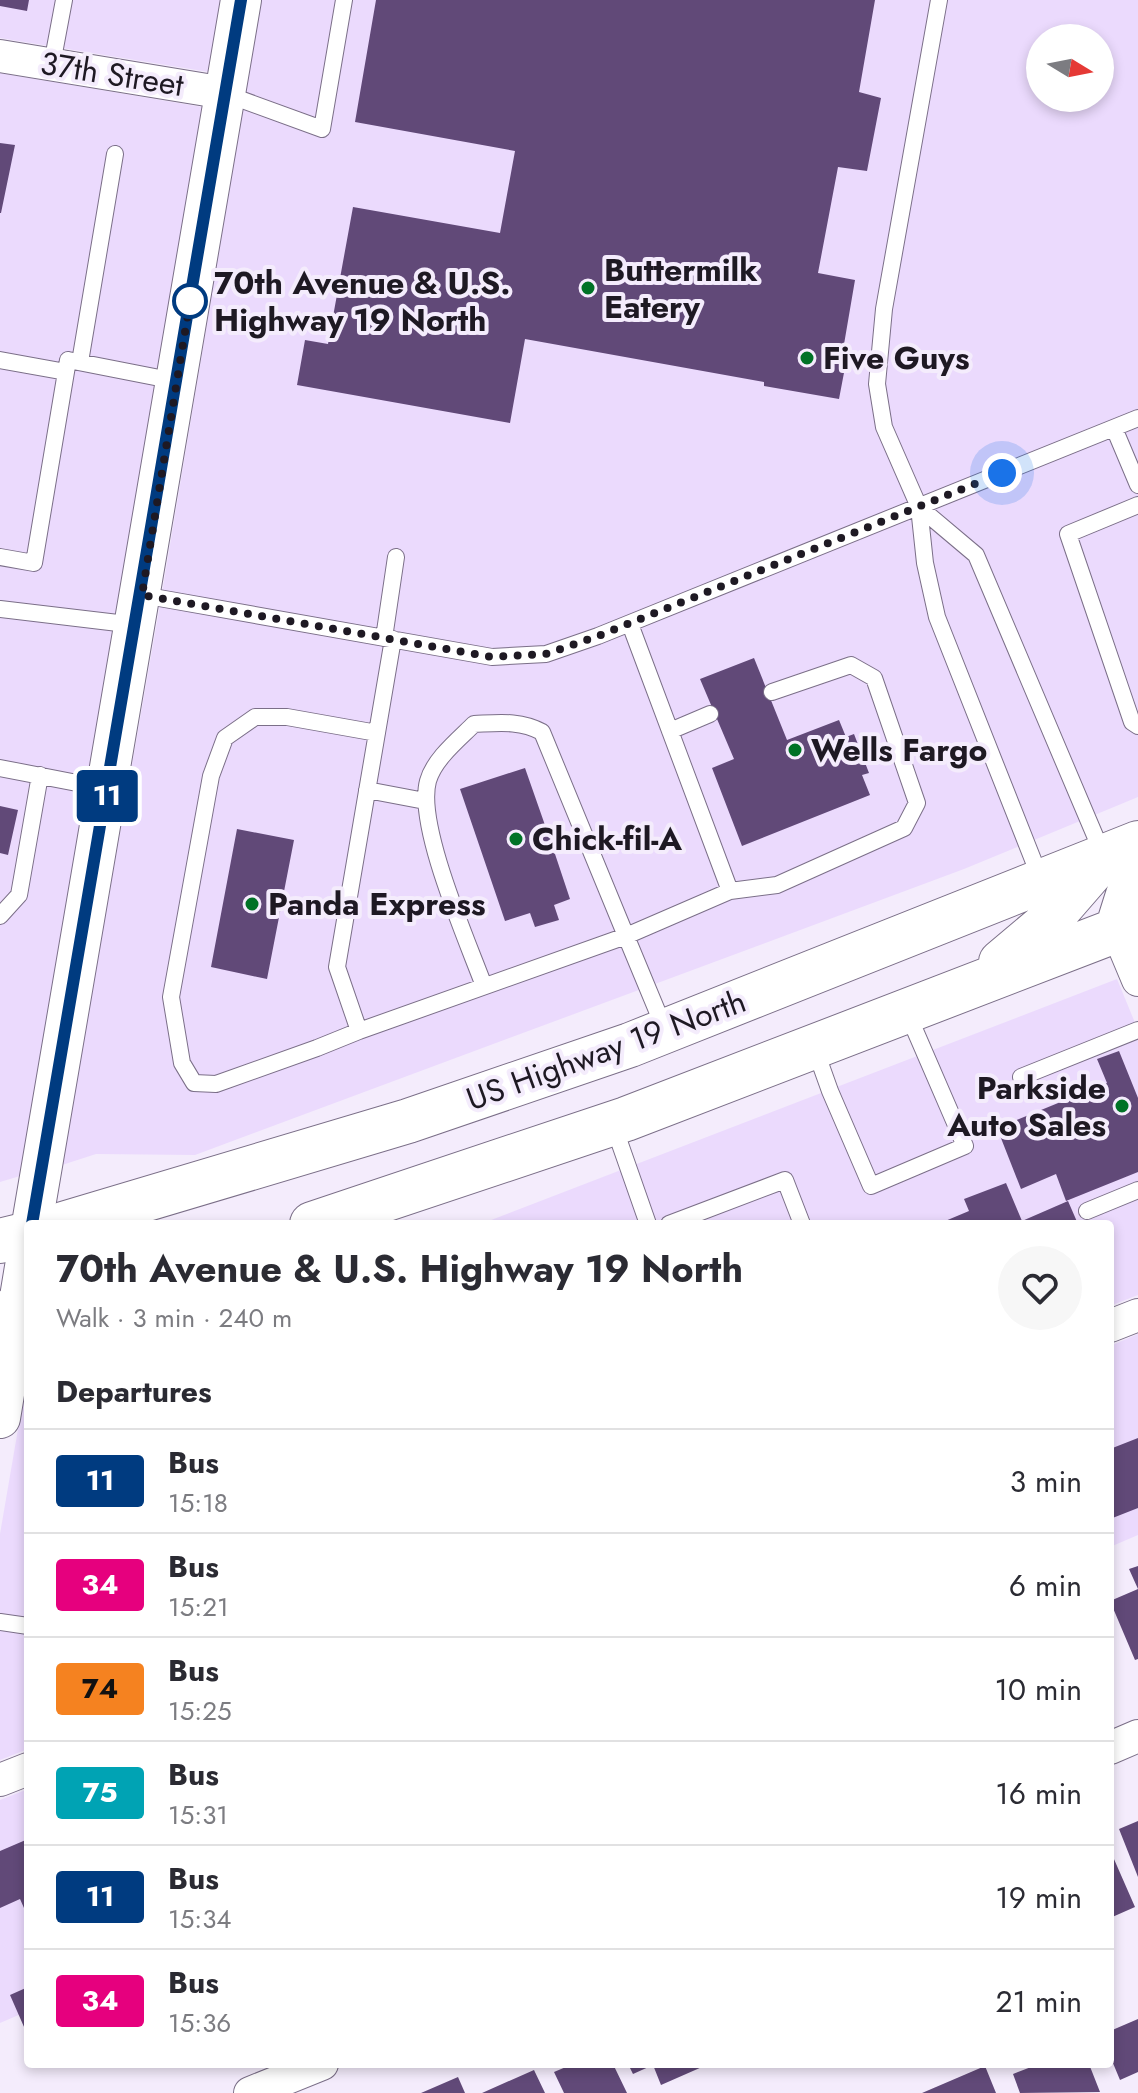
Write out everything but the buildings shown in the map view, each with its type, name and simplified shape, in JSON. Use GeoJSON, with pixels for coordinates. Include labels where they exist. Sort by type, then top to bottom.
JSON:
{"type":"FeatureCollection","features":[{"type":"Feature","properties":{"kind":"highway","name":"US Highway 19 North"},"geometry":{"type":"LineString","coordinates":[[76,1220],[408,1121],[665,1031],[1042,883],[1127,861]]}},
{"type":"Feature","properties":{"kind":"highway"},"geometry":{"type":"LineString","coordinates":[[324,1220],[613,1124],[1127,926],[1127,861]]}},
{"type":"Feature","properties":{"kind":"highway"},"geometry":{"type":"LineString","coordinates":[[968,989],[1127,861]]}},
{"type":"Feature","properties":{"kind":"highway"},"geometry":{"type":"LineString","coordinates":[[0,1241],[24,1235]]}},
{"type":"Feature","properties":{"kind":"street"},"geometry":{"type":"LineString","coordinates":[[33,1220],[241,0]]}},
{"type":"Feature","properties":{"kind":"street","name":"37th Street"},"geometry":{"type":"LineString","coordinates":[[0,56],[225,93]]}},
{"type":"Feature","properties":{"kind":"street"},"geometry":{"type":"LineString","coordinates":[[1127,926],[1138,980]]}},
{"type":"Feature","properties":{"kind":"street"},"geometry":{"type":"LineString","coordinates":[[0,1418],[24,1268]]}},
{"type":"Feature","properties":{"kind":"street"},"geometry":{"type":"LineString","coordinates":[[1114,1324],[1138,1315]]}},
{"type":"Feature","properties":{"kind":"street"},"geometry":{"type":"LineString","coordinates":[[1114,1746],[1138,1736]]}},
{"type":"Feature","properties":{"kind":"street"},"geometry":{"type":"LineString","coordinates":[[0,1780],[24,1771]]}},
{"type":"Feature","properties":{"kind":"street"},"geometry":{"type":"LineString","coordinates":[[250,2093],[312,2068]]}},
{"type":"Feature","properties":{"kind":"lane"},"geometry":{"type":"LineString","coordinates":[[52,64],[64,0]]}},
{"type":"Feature","properties":{"kind":"lane"},"geometry":{"type":"LineString","coordinates":[[225,93],[322,129],[344,0]]}},
{"type":"Feature","properties":{"kind":"lane"},"geometry":{"type":"LineString","coordinates":[[939,0],[884,309],[877,384],[884,427],[919,507],[925,563],[937,617],[1042,883]]}},
{"type":"Feature","properties":{"kind":"lane"},"geometry":{"type":"LineString","coordinates":[[0,557],[34,563],[115,154]]}},
{"type":"Feature","properties":{"kind":"lane"},"geometry":{"type":"LineString","coordinates":[[0,360],[177,381]]}},
{"type":"Feature","properties":{"kind":"lane"},"geometry":{"type":"LineString","coordinates":[[0,609],[139,610],[388,639],[492,657],[546,654],[630,624],[1138,418]]}},
{"type":"Feature","properties":{"kind":"lane"},"geometry":{"type":"LineString","coordinates":[[1114,428],[1138,485]]}},
{"type":"Feature","properties":{"kind":"lane"},"geometry":{"type":"LineString","coordinates":[[1135,724],[1068,534],[1138,505]]}},
{"type":"Feature","properties":{"kind":"lane"},"geometry":{"type":"LineString","coordinates":[[919,507],[976,555],[1127,861]]}},
{"type":"Feature","properties":{"kind":"lane"},"geometry":{"type":"LineString","coordinates":[[359,1031],[337,967],[377,733],[396,557]]}},
{"type":"Feature","properties":{"kind":"lane"},"geometry":{"type":"LineString","coordinates":[[630,624],[730,891]]}},
{"type":"Feature","properties":{"kind":"lane"},"geometry":{"type":"LineString","coordinates":[[377,733],[287,717],[255,717],[225,738],[211,776],[171,997],[182,1063],[194,1083],[216,1084],[317,1048],[626,936],[730,891],[777,885],[904,828],[917,803],[874,678],[851,665],[772,692]]}},
{"type":"Feature","properties":{"kind":"lane"},"geometry":{"type":"LineString","coordinates":[[670,731],[710,714]]}},
{"type":"Feature","properties":{"kind":"lane"},"geometry":{"type":"LineString","coordinates":[[484,986],[441,867],[425,801],[429,777],[474,724],[508,722],[529,725],[542,732],[665,1031]]}},
{"type":"Feature","properties":{"kind":"lane"},"geometry":{"type":"LineString","coordinates":[[0,768],[108,789]]}},
{"type":"Feature","properties":{"kind":"lane"},"geometry":{"type":"LineString","coordinates":[[0,916],[19,895],[40,775]]}},
{"type":"Feature","properties":{"kind":"lane"},"geometry":{"type":"LineString","coordinates":[[367,790],[425,801]]}},
{"type":"Feature","properties":{"kind":"lane"},"geometry":{"type":"LineString","coordinates":[[815,1047],[830,1091],[871,1186],[965,1146],[907,1012]]}},
{"type":"Feature","properties":{"kind":"lane"},"geometry":{"type":"LineString","coordinates":[[1021,1077],[1138,1030]]}},
{"type":"Feature","properties":{"kind":"lane"},"geometry":{"type":"LineString","coordinates":[[613,1124],[647,1220]]}},
{"type":"Feature","properties":{"kind":"lane"},"geometry":{"type":"LineString","coordinates":[[699,1219],[785,1180],[800,1220]]}},
{"type":"Feature","properties":{"kind":"lane"},"geometry":{"type":"LineString","coordinates":[[1087,1211],[1138,1190]]}},
{"type":"Feature","properties":{"kind":"lane"},"geometry":{"type":"LineString","coordinates":[[0,1622],[24,1625]]}},
{"type":"Feature","properties":{"kind":"shaded area"},"geometry":{"type":"Polygon","coordinates":[[[0,0],[221,0],[209,72],[0,38],[0,0]]]}},
{"type":"Feature","properties":{"kind":"shaded area"},"geometry":{"type":"Polygon","coordinates":[[[261,0],[1138,0],[1138,797],[964,869],[195,1155],[96,1154],[62,1165],[261,0]]]}},
{"type":"Feature","properties":{"kind":"shaded area"},"geometry":{"type":"Polygon","coordinates":[[[0,73],[202,107],[20,1176],[0,1182],[0,73]]]}},
{"type":"Feature","properties":{"kind":"shaded area"},"geometry":{"type":"Polygon","coordinates":[[[1117,979],[1138,1030],[1138,1295],[1114,1304],[1114,1220],[491,1220],[1117,979]]]}},
{"type":"Feature","properties":{"kind":"shaded area"},"geometry":{"type":"Polygon","coordinates":[[[1138,1334],[1138,1535],[1114,1545],[1114,1344],[1138,1334]]]}},
{"type":"Feature","properties":{"kind":"shaded area"},"geometry":{"type":"Polygon","coordinates":[[[23,1400],[24,1751],[0,1760],[0,1534],[23,1400]]]}},
{"type":"Feature","properties":{"kind":"shaded area"},"geometry":{"type":"Polygon","coordinates":[[[24,1791],[24,2013],[0,2023],[0,1800],[24,1791]]]}},
{"type":"Feature","properties":{"kind":"bus line","name":"11"},"geometry":{"type":"LineString","coordinates":[[33,1220],[142,595],[241,0]]}},
{"type":"Feature","properties":{"kind":"place","name":"Buttermilk Eatery"},"geometry":{"type":"Point","coordinates":[588,288]}},
{"type":"Feature","properties":{"kind":"place","name":"70th Avenue & U.S. Highway 19 North"},"geometry":{"type":"Point","coordinates":[190,301]}},
{"type":"Feature","properties":{"kind":"place","name":"Five Guys"},"geometry":{"type":"Point","coordinates":[807,358]}},
{"type":"Feature","properties":{"kind":"place","name":"Wells Fargo"},"geometry":{"type":"Point","coordinates":[795,750]}},
{"type":"Feature","properties":{"kind":"place","name":"Chick-fil-A"},"geometry":{"type":"Point","coordinates":[516,839]}},
{"type":"Feature","properties":{"kind":"place","name":"Panda Express"},"geometry":{"type":"Point","coordinates":[252,904]}},
{"type":"Feature","properties":{"kind":"place","name":"Parkside Auto Sales"},"geometry":{"type":"Point","coordinates":[1122,1106]}},
{"type":"Feature","properties":{"kind":"route"},"geometry":{"type":"LineString","coordinates":[[190,301],[191,295],[142,595],[492,657],[546,654],[598,636],[1002,473]]}}]}
